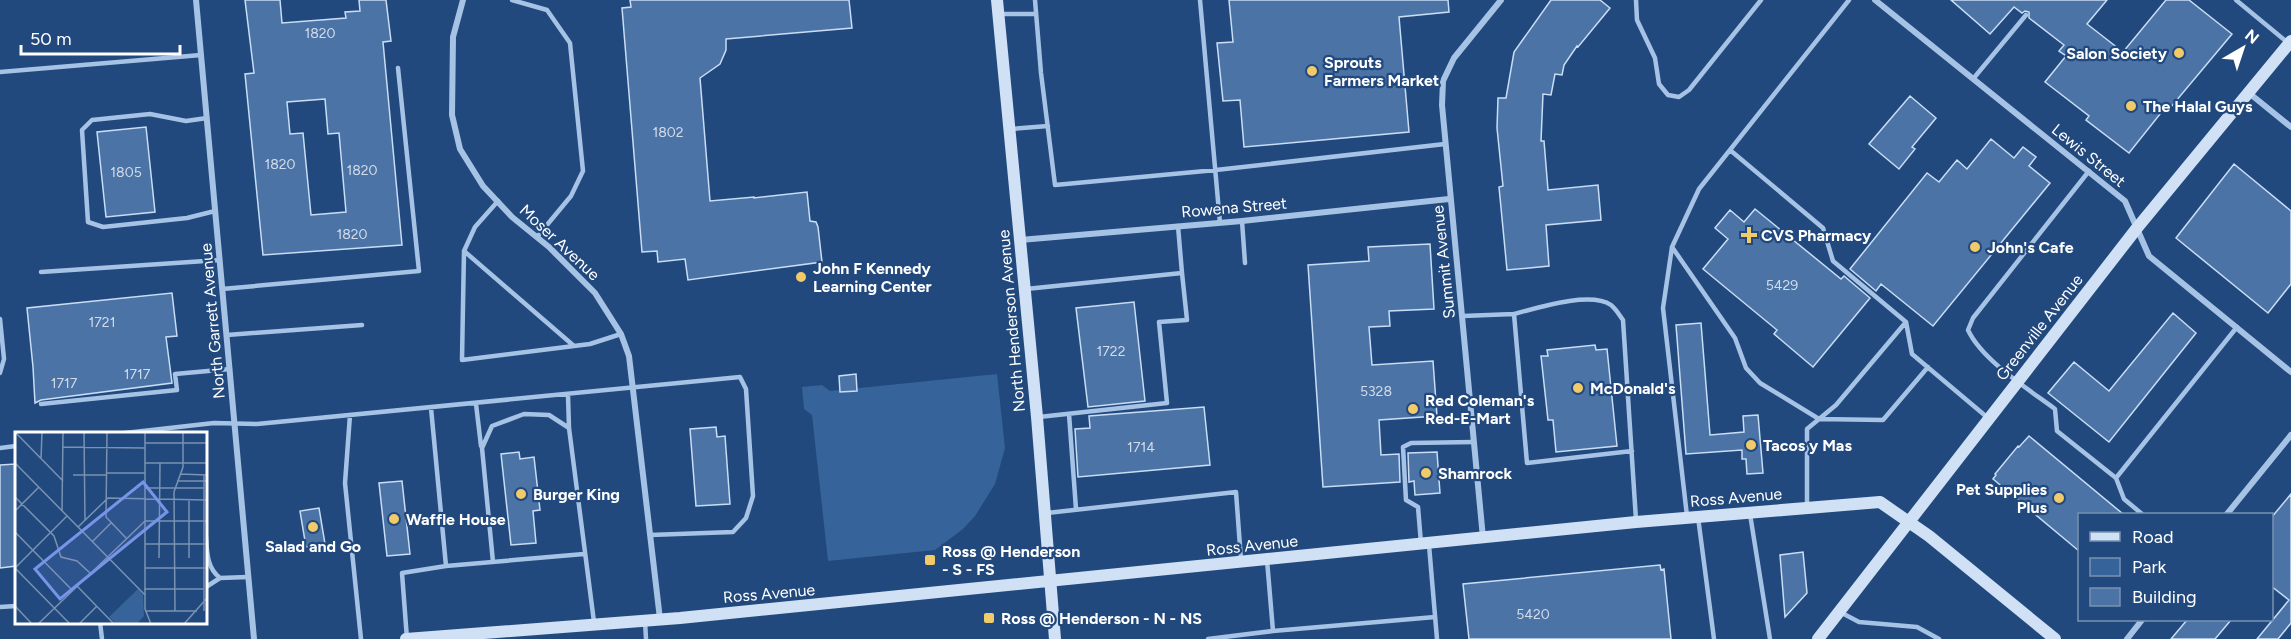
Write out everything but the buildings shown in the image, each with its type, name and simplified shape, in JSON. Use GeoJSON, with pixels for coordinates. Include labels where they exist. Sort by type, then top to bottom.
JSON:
{"type":"FeatureCollection","features":[{"type":"Feature","properties":{"kind":"main road","name":"North Henderson Avenue"},"geometry":{"type":"LineString","coordinates":[[997,0],[1037,417],[1055,639]]}},
{"type":"Feature","properties":{"kind":"main road","name":"Greenville Avenue"},"geometry":{"type":"LineString","coordinates":[[1818,639],[2137,228],[2290,42]]}},
{"type":"Feature","properties":{"kind":"main road","name":"Ross Avenue"},"geometry":{"type":"LineString","coordinates":[[406,639],[660,620],[1425,545],[1636,522],[1880,502],[1909,521],[2055,639]]}},
{"type":"Feature","properties":{"kind":"street","name":"North Garrett Avenue"},"geometry":{"type":"LineString","coordinates":[[196,0],[254,639]]}},
{"type":"Feature","properties":{"kind":"street","name":"Moser Avenue"},"geometry":{"type":"LineString","coordinates":[[463,0],[453,37],[452,115],[460,149],[483,186],[512,217],[537,237],[595,292],[621,334],[629,356],[660,620]]}},
{"type":"Feature","properties":{"kind":"street","name":"Summit Avenue"},"geometry":{"type":"LineString","coordinates":[[1483,539],[1449,199],[1442,105],[1443,81],[1454,58],[1501,0]]}},
{"type":"Feature","properties":{"kind":"street","name":"Lewis Street"},"geometry":{"type":"LineString","coordinates":[[1875,0],[2125,201],[2149,256],[2291,372]]}},
{"type":"Feature","properties":{"kind":"street"},"geometry":{"type":"LineString","coordinates":[[2249,93],[2291,127]]}},
{"type":"Feature","properties":{"kind":"street","name":"Rowena Street"},"geometry":{"type":"LineString","coordinates":[[1020,240],[1242,221],[1449,199]]}},
{"type":"Feature","properties":{"kind":"street"},"geometry":{"type":"LineString","coordinates":[[2228,513],[2291,435]]}},
{"type":"Feature","properties":{"kind":"street"},"geometry":{"type":"LineString","coordinates":[[2127,639],[2141,621]]}},
{"type":"Feature","properties":{"kind":"lane"},"geometry":{"type":"LineString","coordinates":[[512,0],[547,10],[570,43],[583,171],[571,196],[537,237]]}},
{"type":"Feature","properties":{"kind":"lane"},"geometry":{"type":"LineString","coordinates":[[1035,0],[1055,184],[1216,170],[1445,144]]}},
{"type":"Feature","properties":{"kind":"lane"},"geometry":{"type":"LineString","coordinates":[[1200,0],[1220,223]]}},
{"type":"Feature","properties":{"kind":"lane"},"geometry":{"type":"LineString","coordinates":[[1636,0],[1637,20],[1655,58],[1659,84],[1668,95],[1679,97],[1689,90],[1761,0]]}},
{"type":"Feature","properties":{"kind":"lane"},"geometry":{"type":"LineString","coordinates":[[1714,639],[1692,518],[1663,308],[1672,247],[1699,189],[1849,0]]}},
{"type":"Feature","properties":{"kind":"lane"},"geometry":{"type":"LineString","coordinates":[[2236,0],[2290,42]]}},
{"type":"Feature","properties":{"kind":"lane"},"geometry":{"type":"LineString","coordinates":[[998,14],[1036,14]]}},
{"type":"Feature","properties":{"kind":"lane"},"geometry":{"type":"LineString","coordinates":[[1973,79],[2025,15]]}},
{"type":"Feature","properties":{"kind":"lane"},"geometry":{"type":"LineString","coordinates":[[0,72],[201,55]]}},
{"type":"Feature","properties":{"kind":"lane"},"geometry":{"type":"LineString","coordinates":[[222,289],[419,271],[398,68]]}},
{"type":"Feature","properties":{"kind":"lane"},"geometry":{"type":"LineString","coordinates":[[207,118],[186,121],[150,114],[92,120],[82,130],[88,222],[103,227],[187,218],[215,211]]}},
{"type":"Feature","properties":{"kind":"lane"},"geometry":{"type":"LineString","coordinates":[[1009,129],[1048,126]]}},
{"type":"Feature","properties":{"kind":"lane"},"geometry":{"type":"LineString","coordinates":[[1730,150],[1823,228],[1833,261],[1906,322],[1912,354],[1988,418]]}},
{"type":"Feature","properties":{"kind":"lane"},"geometry":{"type":"LineString","coordinates":[[2089,171],[1973,318],[1968,330],[1974,344],[2055,410],[2057,431],[2116,478],[2124,499],[2141,513]]}},
{"type":"Feature","properties":{"kind":"lane"},"geometry":{"type":"LineString","coordinates":[[498,201],[475,227],[464,252],[462,360],[590,344],[621,334]]}},
{"type":"Feature","properties":{"kind":"lane"},"geometry":{"type":"LineString","coordinates":[[1242,221],[1245,263]]}},
{"type":"Feature","properties":{"kind":"lane"},"geometry":{"type":"LineString","coordinates":[[1037,417],[1167,403],[1159,322],[1187,320],[1178,226]]}},
{"type":"Feature","properties":{"kind":"lane"},"geometry":{"type":"LineString","coordinates":[[1672,247],[1735,338],[1746,368],[1760,383],[1820,419],[1883,420],[1928,367]]}},
{"type":"Feature","properties":{"kind":"lane"},"geometry":{"type":"LineString","coordinates":[[464,252],[574,346]]}},
{"type":"Feature","properties":{"kind":"lane"},"geometry":{"type":"LineString","coordinates":[[41,272],[220,260]]}},
{"type":"Feature","properties":{"kind":"lane"},"geometry":{"type":"LineString","coordinates":[[1025,289],[1182,273]]}},
{"type":"Feature","properties":{"kind":"lane"},"geometry":{"type":"LineString","coordinates":[[1462,316],[1514,314],[1553,304],[1593,300],[1611,305],[1623,320],[1636,522]]}},
{"type":"Feature","properties":{"kind":"lane"},"geometry":{"type":"LineString","coordinates":[[1514,314],[1527,463],[1632,451]]}},
{"type":"Feature","properties":{"kind":"lane"},"geometry":{"type":"LineString","coordinates":[[0,319],[4,360],[0,373]]}},
{"type":"Feature","properties":{"kind":"lane"},"geometry":{"type":"LineString","coordinates":[[1807,507],[1807,429],[1836,405],[1906,322]]}},
{"type":"Feature","properties":{"kind":"lane"},"geometry":{"type":"LineString","coordinates":[[227,335],[362,325]]}},
{"type":"Feature","properties":{"kind":"lane"},"geometry":{"type":"LineString","coordinates":[[2116,478],[2237,327]]}},
{"type":"Feature","properties":{"kind":"lane"},"geometry":{"type":"LineString","coordinates":[[41,404],[177,390],[175,374],[230,369]]}},
{"type":"Feature","properties":{"kind":"lane"},"geometry":{"type":"LineString","coordinates":[[135,432],[191,425],[257,424],[740,377],[746,389],[753,496],[746,518],[733,532],[650,535]]}},
{"type":"Feature","properties":{"kind":"lane"},"geometry":{"type":"LineString","coordinates":[[568,395],[569,428],[594,625]]}},
{"type":"Feature","properties":{"kind":"lane"},"geometry":{"type":"LineString","coordinates":[[476,404],[493,562]]}},
{"type":"Feature","properties":{"kind":"lane"},"geometry":{"type":"LineString","coordinates":[[431,408],[446,566]]}},
{"type":"Feature","properties":{"kind":"lane"},"geometry":{"type":"LineString","coordinates":[[482,448],[492,426],[524,414],[549,415],[569,428]]}},
{"type":"Feature","properties":{"kind":"lane"},"geometry":{"type":"LineString","coordinates":[[1069,414],[1076,509]]}},
{"type":"Feature","properties":{"kind":"lane"},"geometry":{"type":"LineString","coordinates":[[350,415],[345,483],[361,639]]}},
{"type":"Feature","properties":{"kind":"lane"},"geometry":{"type":"LineString","coordinates":[[191,425],[192,432]]}},
{"type":"Feature","properties":{"kind":"lane"},"geometry":{"type":"LineString","coordinates":[[1437,639],[1418,507],[1406,500],[1403,447],[1411,443],[1474,442]]}},
{"type":"Feature","properties":{"kind":"lane"},"geometry":{"type":"LineString","coordinates":[[0,447],[15,446]]}},
{"type":"Feature","properties":{"kind":"lane"},"geometry":{"type":"LineString","coordinates":[[1045,513],[1236,492],[1241,563]]}},
{"type":"Feature","properties":{"kind":"lane"},"geometry":{"type":"LineString","coordinates":[[1749,512],[1770,639]]}},
{"type":"Feature","properties":{"kind":"lane"},"geometry":{"type":"LineString","coordinates":[[207,548],[211,568],[220,578]]}},
{"type":"Feature","properties":{"kind":"lane"},"geometry":{"type":"LineString","coordinates":[[406,639],[402,573],[446,566],[584,554]]}},
{"type":"Feature","properties":{"kind":"lane"},"geometry":{"type":"LineString","coordinates":[[1268,560],[1273,631]]}},
{"type":"Feature","properties":{"kind":"lane"},"geometry":{"type":"LineString","coordinates":[[207,586],[220,578],[249,577]]}},
{"type":"Feature","properties":{"kind":"lane"},"geometry":{"type":"LineString","coordinates":[[0,607],[15,606]]}},
{"type":"Feature","properties":{"kind":"lane"},"geometry":{"type":"LineString","coordinates":[[1840,612],[1860,622],[1917,627],[1940,639]]}},
{"type":"Feature","properties":{"kind":"lane"},"geometry":{"type":"LineString","coordinates":[[1208,639],[1435,617]]}},
{"type":"Feature","properties":{"kind":"lane"},"geometry":{"type":"LineString","coordinates":[[645,621],[646,639]]}},
{"type":"Feature","properties":{"kind":"lane"},"geometry":{"type":"LineString","coordinates":[[100,624],[102,639]]}},
{"type":"Feature","properties":{"kind":"green space"},"geometry":{"type":"Polygon","coordinates":[[[997,374],[1005,448],[995,484],[975,516],[963,529],[935,550],[828,561],[812,415],[804,409],[802,387],[822,385],[830,391],[997,374]]]}},
{"type":"Feature","properties":{"kind":"place","name":"Salon Society"},"geometry":{"type":"Point","coordinates":[2179,53]}},
{"type":"Feature","properties":{"kind":"place","name":"Sprouts Farmers Market"},"geometry":{"type":"Point","coordinates":[1312,71]}},
{"type":"Feature","properties":{"kind":"place","name":"The Halal Guys"},"geometry":{"type":"Point","coordinates":[2131,106]}},
{"type":"Feature","properties":{"kind":"place","name":"CVS Pharmacy"},"geometry":{"type":"Point","coordinates":[1749,235]}},
{"type":"Feature","properties":{"kind":"place","name":"John's Cafe"},"geometry":{"type":"Point","coordinates":[1975,247]}},
{"type":"Feature","properties":{"kind":"place","name":"John F Kennedy Learning Center"},"geometry":{"type":"Point","coordinates":[801,277]}},
{"type":"Feature","properties":{"kind":"place","name":"McDonald's"},"geometry":{"type":"Point","coordinates":[1578,388]}},
{"type":"Feature","properties":{"kind":"place","name":"Red Coleman's Red-E-Mart"},"geometry":{"type":"Point","coordinates":[1413,409]}},
{"type":"Feature","properties":{"kind":"place","name":"Tacos y Mas"},"geometry":{"type":"Point","coordinates":[1751,445]}},
{"type":"Feature","properties":{"kind":"place","name":"Shamrock"},"geometry":{"type":"Point","coordinates":[1426,473]}},
{"type":"Feature","properties":{"kind":"place","name":"Burger King"},"geometry":{"type":"Point","coordinates":[521,494]}},
{"type":"Feature","properties":{"kind":"place","name":"Pet Supplies Plus"},"geometry":{"type":"Point","coordinates":[2059,498]}},
{"type":"Feature","properties":{"kind":"place","name":"Waffle House"},"geometry":{"type":"Point","coordinates":[394,519]}},
{"type":"Feature","properties":{"kind":"place","name":"Salad and Go"},"geometry":{"type":"Point","coordinates":[313,527]}},
{"type":"Feature","properties":{"kind":"place","name":"Ross @ Henderson - S - FS"},"geometry":{"type":"Point","coordinates":[930,560]}},
{"type":"Feature","properties":{"kind":"place","name":"Ross @ Henderson - N - NS"},"geometry":{"type":"Point","coordinates":[989,618]}}]}
